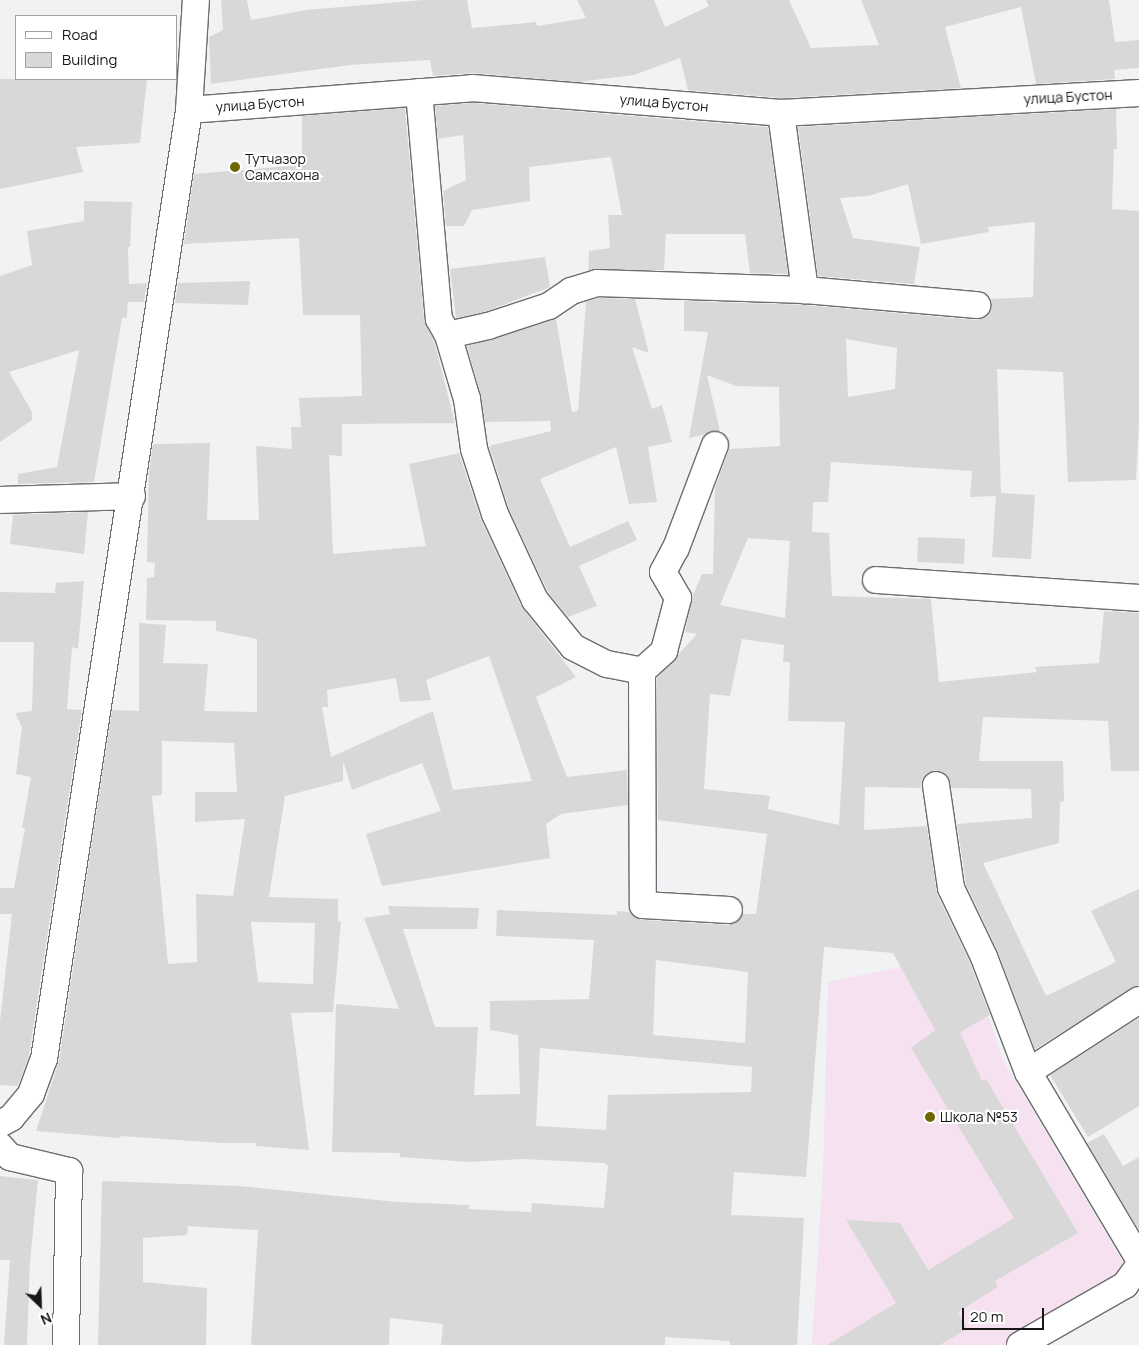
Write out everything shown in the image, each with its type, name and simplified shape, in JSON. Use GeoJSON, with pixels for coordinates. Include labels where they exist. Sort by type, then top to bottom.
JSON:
{"type":"FeatureCollection","features":[{"type":"Feature","properties":{"kind":"street"},"geometry":{"type":"LineString","coordinates":[[0,1124],[11,1118],[31,1094],[44,1059],[132,496],[189,110],[196,0]]}},
{"type":"Feature","properties":{"kind":"street","name":"улица Бустон"},"geometry":{"type":"LineString","coordinates":[[189,110],[472,88],[781,113],[1139,93]]}},
{"type":"Feature","properties":{"kind":"street"},"geometry":{"type":"LineString","coordinates":[[419,92],[439,320],[448,335],[467,399],[474,449],[495,514],[535,600],[573,647],[607,664],[642,671]]}},
{"type":"Feature","properties":{"kind":"street"},"geometry":{"type":"LineString","coordinates":[[781,113],[804,290]]}},
{"type":"Feature","properties":{"kind":"street"},"geometry":{"type":"LineString","coordinates":[[448,335],[549,306],[571,291],[597,284],[804,290],[977,305]]}},
{"type":"Feature","properties":{"kind":"street"},"geometry":{"type":"LineString","coordinates":[[715,445],[676,548],[663,572],[678,598],[664,651],[642,671],[643,906],[729,910]]}},
{"type":"Feature","properties":{"kind":"street"},"geometry":{"type":"LineString","coordinates":[[0,500],[132,496]]}},
{"type":"Feature","properties":{"kind":"street"},"geometry":{"type":"LineString","coordinates":[[876,580],[1139,598]]}},
{"type":"Feature","properties":{"kind":"street"},"geometry":{"type":"LineString","coordinates":[[936,785],[951,888],[984,957],[1028,1072],[1139,1259]]}},
{"type":"Feature","properties":{"kind":"street"},"geometry":{"type":"LineString","coordinates":[[1028,1072],[1139,1000]]}},
{"type":"Feature","properties":{"kind":"street"},"geometry":{"type":"LineString","coordinates":[[0,1146],[10,1157],[69,1171],[66,1345]]}},
{"type":"Feature","properties":{"kind":"street"},"geometry":{"type":"LineString","coordinates":[[1020,1345],[1125,1285],[1139,1266]]}},
{"type":"Feature","properties":{"kind":"shaded area","name":"Школа №53"},"geometry":{"type":"Polygon","coordinates":[[[967,953],[1003,1060],[1127,1269],[1007,1345],[812,1345],[823,1173],[828,982],[967,953]]]}},
{"type":"Feature","properties":{"kind":"building"},"geometry":{"type":"Polygon","coordinates":[[[221,0],[247,0],[251,20],[306,10],[423,0],[467,0],[472,28],[536,22],[537,26],[586,18],[577,0],[654,0],[665,27],[709,6],[706,0],[789,0],[811,48],[879,45],[861,0],[1109,0],[1115,42],[1139,40],[1139,68],[1114,70],[1115,79],[1036,84],[1021,7],[945,27],[961,88],[781,98],[688,90],[680,58],[634,75],[578,82],[473,73],[433,76],[430,60],[350,65],[211,84],[209,37],[223,30],[221,0]]]}},
{"type":"Feature","properties":{"kind":"building"},"geometry":{"type":"Polygon","coordinates":[[[0,79],[147,80],[140,143],[76,147],[83,172],[0,189],[0,79]]]}},
{"type":"Feature","properties":{"kind":"building"},"geometry":{"type":"Polygon","coordinates":[[[472,103],[768,127],[788,274],[750,273],[745,234],[666,234],[664,270],[588,270],[589,251],[610,248],[608,215],[622,215],[611,157],[529,167],[530,201],[472,210],[464,226],[446,226],[443,191],[466,180],[463,135],[438,139],[435,106],[472,103]]]}},
{"type":"Feature","properties":{"kind":"building"},"geometry":{"type":"Polygon","coordinates":[[[405,108],[424,320],[434,341],[455,423],[342,424],[342,456],[329,455],[333,554],[426,546],[409,464],[459,453],[481,520],[521,606],[576,677],[536,697],[567,777],[627,770],[628,805],[561,814],[546,824],[550,858],[382,886],[366,834],[441,811],[422,763],[352,790],[343,761],[343,781],[285,796],[269,897],[338,899],[338,922],[341,921],[333,1012],[291,1013],[309,1150],[256,1146],[256,1143],[222,1143],[121,1136],[120,1138],[36,1131],[59,1061],[112,710],[139,711],[139,623],[166,625],[163,663],[208,664],[204,711],[257,712],[257,639],[216,631],[216,621],[146,620],[147,578],[154,577],[155,563],[147,562],[149,472],[153,444],[210,443],[207,520],[259,520],[256,446],[292,449],[291,427],[301,427],[299,398],[362,396],[360,315],[303,315],[299,238],[184,244],[194,174],[302,165],[302,116],[405,108]],[[489,656],[426,680],[431,700],[400,702],[396,678],[327,690],[328,707],[322,707],[331,757],[433,711],[453,790],[532,781],[489,656]],[[162,741],[162,795],[152,796],[168,964],[197,962],[196,894],[233,896],[245,819],[195,822],[195,792],[237,792],[234,743],[162,741]],[[251,922],[258,982],[313,984],[315,923],[251,922]]]}},
{"type":"Feature","properties":{"kind":"building"},"geometry":{"type":"Polygon","coordinates":[[[1116,109],[1117,149],[1114,149],[1112,209],[1139,211],[1139,424],[1136,480],[1068,482],[1063,372],[997,369],[1001,493],[1035,495],[1031,559],[992,557],[996,496],[970,497],[972,471],[831,462],[828,502],[813,502],[812,532],[829,533],[832,596],[931,599],[939,682],[1037,672],[1035,667],[1099,663],[1104,611],[1139,613],[1139,771],[1111,771],[1108,721],[983,717],[979,761],[1063,761],[1064,801],[1060,802],[1059,843],[983,863],[1046,996],[1116,962],[1091,911],[1139,889],[1139,985],[1035,1049],[998,952],[966,884],[957,824],[1032,818],[1031,789],[952,788],[947,775],[934,770],[922,779],[921,788],[865,787],[864,830],[927,826],[937,894],[970,963],[990,1015],[960,1032],[982,1081],[986,1079],[1078,1233],[995,1281],[998,1287],[958,1312],[967,1329],[940,1345],[827,1345],[896,1303],[846,1220],[900,1223],[928,1270],[1014,1218],[911,1048],[935,1030],[893,953],[824,947],[806,1177],[734,1172],[731,1215],[804,1218],[797,1345],[730,1345],[730,1341],[665,1337],[665,1345],[441,1345],[443,1324],[390,1318],[389,1345],[251,1345],[258,1230],[188,1226],[187,1235],[143,1238],[143,1282],[207,1288],[206,1345],[98,1345],[102,1181],[239,1186],[397,1202],[469,1205],[469,1209],[531,1212],[532,1203],[604,1208],[608,1166],[604,1163],[523,1159],[469,1162],[400,1157],[400,1153],[332,1152],[336,1004],[399,1009],[364,918],[390,914],[388,906],[479,908],[477,929],[403,929],[435,1027],[478,1027],[474,1095],[520,1094],[518,1035],[490,1030],[490,1001],[589,999],[594,940],[496,936],[497,910],[617,915],[617,911],[630,912],[642,920],[728,925],[736,923],[743,914],[756,914],[767,834],[658,820],[657,678],[697,634],[685,632],[692,597],[702,574],[713,574],[715,488],[729,449],[780,446],[779,387],[736,386],[707,375],[720,431],[689,438],[708,332],[684,331],[684,301],[804,305],[976,320],[989,314],[991,299],[1033,297],[1035,222],[988,227],[989,232],[921,244],[908,184],[868,196],[840,198],[853,238],[920,247],[914,284],[818,276],[798,127],[1116,109]],[[846,339],[848,397],[895,389],[897,348],[846,339]],[[748,538],[720,605],[785,618],[790,541],[748,538]],[[742,639],[730,696],[710,694],[704,789],[770,796],[768,809],[839,825],[845,722],[788,721],[790,662],[783,662],[784,645],[742,639]],[[656,960],[653,1035],[745,1043],[748,972],[656,960]],[[540,1048],[536,1126],[606,1130],[608,1095],[751,1092],[752,1067],[540,1048]]]}},
{"type":"Feature","properties":{"kind":"building"},"geometry":{"type":"Polygon","coordinates":[[[84,201],[132,202],[130,247],[128,247],[129,284],[147,283],[144,302],[128,302],[128,298],[127,318],[122,318],[94,482],[18,484],[18,474],[57,467],[79,350],[9,372],[32,412],[32,420],[0,442],[0,276],[32,265],[27,231],[84,221],[84,201]]]}},
{"type":"Feature","properties":{"kind":"building"},"geometry":{"type":"Polygon","coordinates":[[[545,257],[550,287],[484,312],[456,318],[450,269],[545,257]]]}},
{"type":"Feature","properties":{"kind":"building"},"geometry":{"type":"Polygon","coordinates":[[[250,281],[248,305],[175,303],[178,283],[250,281]]]}},
{"type":"Feature","properties":{"kind":"building"},"geometry":{"type":"Polygon","coordinates":[[[599,298],[635,299],[649,353],[632,347],[652,409],[662,405],[672,442],[648,447],[657,502],[629,504],[616,447],[540,479],[570,547],[628,521],[637,540],[579,566],[597,606],[568,617],[548,592],[509,509],[489,446],[551,431],[550,421],[485,422],[481,395],[467,346],[556,319],[572,412],[578,411],[586,302],[599,298]]]}},
{"type":"Feature","properties":{"kind":"building"},"geometry":{"type":"Polygon","coordinates":[[[88,512],[84,554],[10,544],[13,515],[88,512]]]}},
{"type":"Feature","properties":{"kind":"building"},"geometry":{"type":"Polygon","coordinates":[[[918,537],[965,539],[964,564],[917,562],[918,537]]]}},
{"type":"Feature","properties":{"kind":"building"},"geometry":{"type":"Polygon","coordinates":[[[84,581],[78,649],[72,647],[67,709],[82,710],[29,1055],[18,1086],[0,1085],[0,1021],[12,914],[0,914],[0,888],[14,888],[25,828],[22,828],[31,777],[16,774],[22,727],[15,713],[32,711],[34,642],[0,642],[0,592],[55,593],[56,583],[84,581]]]}},
{"type":"Feature","properties":{"kind":"building"},"geometry":{"type":"Polygon","coordinates":[[[1139,1018],[1139,1106],[1088,1137],[1050,1075],[1139,1018]]]}},
{"type":"Feature","properties":{"kind":"building"},"geometry":{"type":"Polygon","coordinates":[[[1104,1134],[1123,1166],[1139,1157],[1139,1230],[1087,1143],[1104,1134]]]}},
{"type":"Feature","properties":{"kind":"building"},"geometry":{"type":"Polygon","coordinates":[[[0,1176],[38,1180],[30,1262],[27,1345],[4,1345],[10,1260],[0,1260],[0,1176]]]}},
{"type":"Feature","properties":{"kind":"place","name":"Тутчазор Самсахона"},"geometry":{"type":"Point","coordinates":[235,167]}},
{"type":"Feature","properties":{"kind":"place","name":"Школа №53"},"geometry":{"type":"Point","coordinates":[930,1117]}}]}
